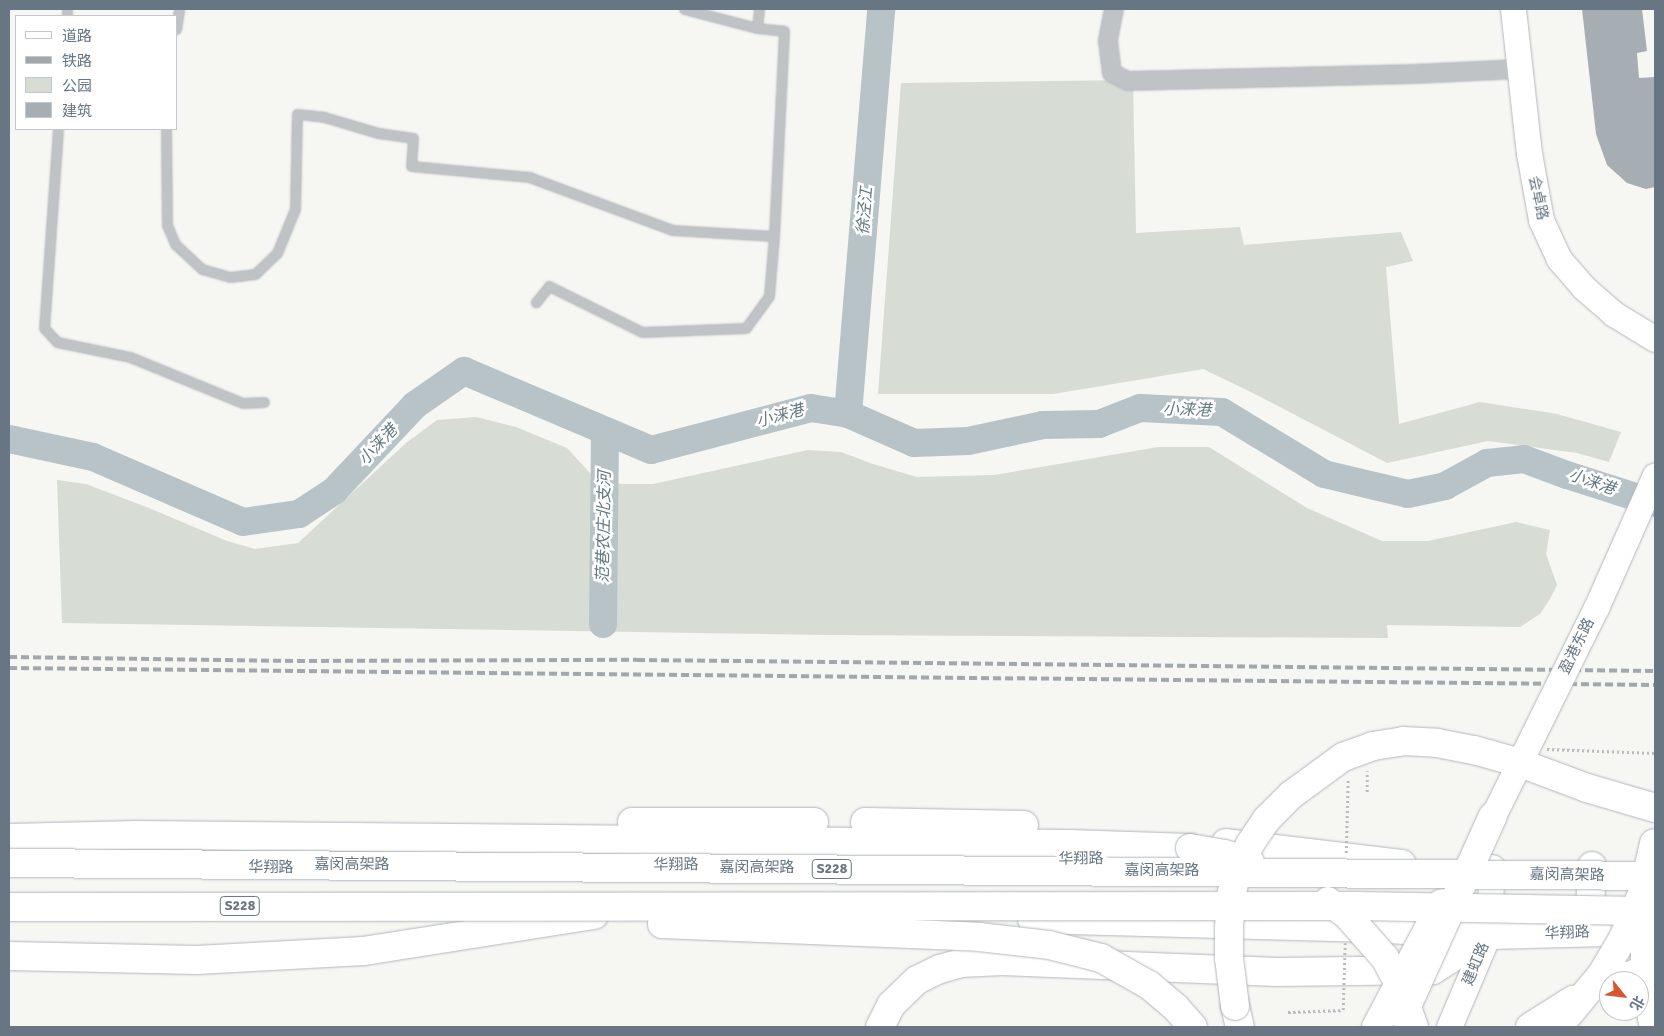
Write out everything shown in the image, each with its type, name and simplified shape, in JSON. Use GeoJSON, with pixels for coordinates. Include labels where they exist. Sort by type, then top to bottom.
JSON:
{"type":"FeatureCollection","features":[{"type":"Feature","properties":{"kind":"main road","name":"会卓路"},"geometry":{"type":"LineString","coordinates":[[1513,9],[1529,153],[1541,220],[1559,260],[1584,287],[1614,314],[1655,339]]}},
{"type":"Feature","properties":{"kind":"main road","name":"盈港东路"},"geometry":{"type":"LineString","coordinates":[[1494,816],[1596,608],[1655,475]]}},
{"type":"Feature","properties":{"kind":"main road"},"geometry":{"type":"LineString","coordinates":[[1240,1027],[1229,958],[1232,896],[1238,868],[1250,844],[1267,819],[1291,795],[1343,757],[1373,746],[1403,741],[1438,743],[1474,750],[1655,808]]}},
{"type":"Feature","properties":{"kind":"main road"},"geometry":{"type":"LineString","coordinates":[[1376,1027],[1421,940],[1494,816]]}},
{"type":"Feature","properties":{"kind":"main road"},"geometry":{"type":"LineString","coordinates":[[1398,1027],[1494,816]]}},
{"type":"Feature","properties":{"kind":"main road"},"geometry":{"type":"LineString","coordinates":[[459,838],[641,821],[984,823],[1111,829],[1406,865]]}},
{"type":"Feature","properties":{"kind":"main road"},"geometry":{"type":"LineString","coordinates":[[9,838],[137,834],[1069,844],[1190,848],[1224,854],[1295,880],[1347,915],[1385,958],[1400,984],[1414,1027]]}},
{"type":"Feature","properties":{"kind":"main road"},"geometry":{"type":"LineString","coordinates":[[1558,1027],[1602,974],[1623,938],[1643,892],[1655,846]]}},
{"type":"Feature","properties":{"kind":"main road"},"geometry":{"type":"LineString","coordinates":[[1654,1027],[1645,986],[1645,953],[1655,846]]}},
{"type":"Feature","properties":{"kind":"main road","name":"华翔路"},"geometry":{"type":"LineString","coordinates":[[9,867],[432,868],[1145,858],[1492,867],[1592,866],[1655,846]]}},
{"type":"Feature","properties":{"kind":"main road","name":"嘉闵高架路"},"geometry":{"type":"LineString","coordinates":[[9,863],[1655,876]]}},
{"type":"Feature","properties":{"kind":"main road"},"geometry":{"type":"LineString","coordinates":[[1410,1027],[1433,970],[1438,866]]}},
{"type":"Feature","properties":{"kind":"main road"},"geometry":{"type":"LineString","coordinates":[[1589,932],[1592,866]]}},
{"type":"Feature","properties":{"kind":"main road","name":"建虹路"},"geometry":{"type":"LineString","coordinates":[[1449,1027],[1488,936],[1492,867]]}},
{"type":"Feature","properties":{"kind":"main road","name":"华翔路"},"geometry":{"type":"LineString","coordinates":[[9,899],[1072,920],[1435,932],[1488,936],[1655,931]]}},
{"type":"Feature","properties":{"kind":"main road"},"geometry":{"type":"LineString","coordinates":[[472,906],[635,922],[979,937],[1049,945],[1101,958],[1149,985],[1176,1008],[1193,1027]]}},
{"type":"Feature","properties":{"kind":"main road","name":"S228"},"geometry":{"type":"LineString","coordinates":[[9,907],[1357,906],[1655,911]]}},
{"type":"Feature","properties":{"kind":"main road"},"geometry":{"type":"LineString","coordinates":[[9,956],[197,960],[364,951],[618,911]]}},
{"type":"Feature","properties":{"kind":"main road","name":"华翔路"},"geometry":{"type":"LineString","coordinates":[[1433,970],[1488,936]]}},
{"type":"Feature","properties":{"kind":"main road"},"geometry":{"type":"LineString","coordinates":[[880,1027],[891,1005],[917,980],[940,969],[961,963],[981,961],[1277,972],[1433,970]]}},
{"type":"Feature","properties":{"kind":"main road"},"geometry":{"type":"LineString","coordinates":[[1642,971],[1655,966]]}},
{"type":"Feature","properties":{"kind":"main road"},"geometry":{"type":"LineString","coordinates":[[1530,1027],[1599,987]]}},
{"type":"Feature","properties":{"kind":"street"},"geometry":{"type":"LineString","coordinates":[[1114,9],[1108,41],[1112,72],[1128,81],[1414,74],[1520,69]]}},
{"type":"Feature","properties":{"kind":"lane"},"geometry":{"type":"LineString","coordinates":[[536,302],[549,286],[642,332],[746,328],[770,296],[784,31],[757,28],[684,9]]}},
{"type":"Feature","properties":{"kind":"lane"},"geometry":{"type":"LineString","coordinates":[[757,28],[759,9]]}},
{"type":"Feature","properties":{"kind":"lane"},"geometry":{"type":"LineString","coordinates":[[166,130],[167,225],[175,244],[202,269],[230,276],[255,274],[277,253],[295,209],[297,114],[324,117],[378,133],[413,138],[411,166],[529,177],[672,230],[774,236]]}},
{"type":"Feature","properties":{"kind":"lane"},"geometry":{"type":"LineString","coordinates":[[58,130],[44,328],[57,342],[130,356],[244,403],[264,402]]}},
{"type":"Feature","properties":{"kind":"path"},"geometry":{"type":"LineString","coordinates":[[1546,749],[1655,753]]}},
{"type":"Feature","properties":{"kind":"path"},"geometry":{"type":"LineString","coordinates":[[1346,861],[1348,771]]}},
{"type":"Feature","properties":{"kind":"path"},"geometry":{"type":"LineString","coordinates":[[1288,1012],[1343,1010],[1345,941]]}},
{"type":"Feature","properties":{"kind":"green space"},"geometry":{"type":"Polygon","coordinates":[[[1133,80],[1136,233],[1240,227],[1244,245],[1401,232],[1413,261],[1386,267],[1399,424],[1480,402],[1557,414],[1621,432],[1609,462],[1577,453],[1488,441],[1387,463],[1203,369],[1053,394],[878,394],[901,83],[1133,80]]]}},
{"type":"Feature","properties":{"kind":"green space"},"geometry":{"type":"Polygon","coordinates":[[[476,417],[516,427],[567,448],[591,474],[621,484],[653,484],[808,450],[841,452],[917,477],[994,475],[1158,447],[1209,447],[1307,508],[1382,541],[1428,541],[1516,522],[1550,530],[1546,554],[1557,585],[1540,614],[1520,627],[1387,625],[1388,638],[826,635],[62,623],[57,480],[86,484],[227,541],[255,549],[298,543],[406,443],[437,420],[476,417]]]}},
{"type":"Feature","properties":{"kind":"building"},"geometry":{"type":"Polygon","coordinates":[[[1582,9],[1642,9],[1647,51],[1637,53],[1639,78],[1655,77],[1655,187],[1646,189],[1627,183],[1607,165],[1596,134],[1582,9]]]}},
{"type":"Feature","properties":{"kind":"waterway","name":"徐泾江"},"geometry":{"type":"LineString","coordinates":[[848,414],[881,9]]}},
{"type":"Feature","properties":{"kind":"waterway","name":"小涞港"},"geometry":{"type":"LineString","coordinates":[[9,439],[93,457],[243,522],[299,514],[334,491],[415,405],[464,371],[651,450],[811,408],[848,414],[914,443],[968,441],[1043,425],[1099,424],[1140,408],[1222,412],[1324,474],[1408,494],[1445,486],[1487,463],[1524,459],[1655,503]]}},
{"type":"Feature","properties":{"kind":"waterway","name":"范巷农庄北支河"},"geometry":{"type":"LineString","coordinates":[[603,624],[605,431]]}},
{"type":"Feature","properties":{"kind":"railway"},"geometry":{"type":"LineString","coordinates":[[9,657],[297,661],[637,660],[1655,671]]}},
{"type":"Feature","properties":{"kind":"railway"},"geometry":{"type":"LineString","coordinates":[[9,668],[1655,685]]}}]}
